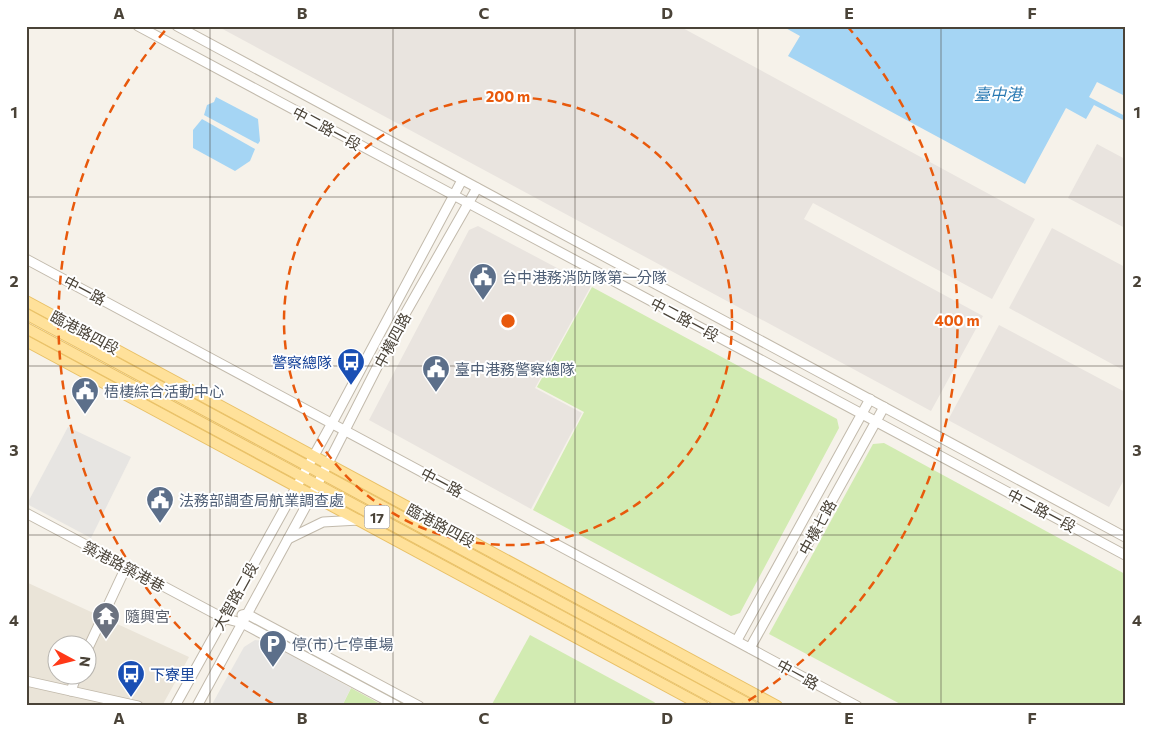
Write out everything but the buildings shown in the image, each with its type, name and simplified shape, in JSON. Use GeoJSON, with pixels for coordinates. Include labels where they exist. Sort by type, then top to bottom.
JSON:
{"type":"FeatureCollection","features":[{"type":"Feature","properties":{"kind":"main road","name":"臨港路四段"},"geometry":{"type":"LineString","coordinates":[[26,301],[777,706]]}},
{"type":"Feature","properties":{"kind":"main road","name":"臨港路四段"},"geometry":{"type":"LineString","coordinates":[[26,314],[752,706]]}},
{"type":"Feature","properties":{"kind":"main road","name":"臨港路四段"},"geometry":{"type":"LineString","coordinates":[[26,328],[722,704]]}},
{"type":"Feature","properties":{"kind":"main road","name":"17"},"geometry":{"type":"LineString","coordinates":[[26,341],[701,705]]}},
{"type":"Feature","properties":{"kind":"street","name":"中二路一段"},"geometry":{"type":"LineString","coordinates":[[138,26],[468,204],[862,412],[1125,555]]}},
{"type":"Feature","properties":{"kind":"street","name":"中二路一段"},"geometry":{"type":"LineString","coordinates":[[177,26],[1125,537]]}},
{"type":"Feature","properties":{"kind":"street","name":"中橫四路"},"geometry":{"type":"LineString","coordinates":[[301,476],[332,423],[462,180]]}},
{"type":"Feature","properties":{"kind":"street","name":"中橫四路"},"geometry":{"type":"LineString","coordinates":[[312,495],[398,328],[476,188]]}},
{"type":"Feature","properties":{"kind":"street","name":"中一路"},"geometry":{"type":"LineString","coordinates":[[26,258],[857,706]]}},
{"type":"Feature","properties":{"kind":"street","name":"中橫七路"},"geometry":{"type":"LineString","coordinates":[[737,640],[870,399]]}},
{"type":"Feature","properties":{"kind":"street","name":"中橫七路"},"geometry":{"type":"LineString","coordinates":[[750,648],[884,407]]}},
{"type":"Feature","properties":{"kind":"street","name":"大智路二段"},"geometry":{"type":"LineString","coordinates":[[175,706],[301,476]]}},
{"type":"Feature","properties":{"kind":"street","name":"大智路二段"},"geometry":{"type":"LineString","coordinates":[[197,706],[312,495]]}},
{"type":"Feature","properties":{"kind":"street","name":"築港路築港巷"},"geometry":{"type":"LineString","coordinates":[[26,513],[223,618],[242,623],[398,706]]}},
{"type":"Feature","properties":{"kind":"street"},"geometry":{"type":"LineString","coordinates":[[288,539],[323,522],[359,520]]}},
{"type":"Feature","properties":{"kind":"street"},"geometry":{"type":"LineString","coordinates":[[95,634],[126,567]]}},
{"type":"Feature","properties":{"kind":"street"},"geometry":{"type":"LineString","coordinates":[[223,618],[247,614],[419,706]]}},
{"type":"Feature","properties":{"kind":"street"},"geometry":{"type":"LineString","coordinates":[[701,705],[718,674]]}},
{"type":"Feature","properties":{"kind":"street"},"geometry":{"type":"LineString","coordinates":[[722,704],[732,681]]}},
{"type":"Feature","properties":{"kind":"street"},"geometry":{"type":"LineString","coordinates":[[26,682],[138,706]]}},
{"type":"Feature","properties":{"kind":"street"},"geometry":{"type":"LineString","coordinates":[[71,692],[74,684]]}},
{"type":"Feature","properties":{"kind":"shaded area"},"geometry":{"type":"Polygon","coordinates":[[[217,26],[679,26],[1035,219],[992,299],[813,203],[804,219],[983,316],[931,411],[217,26]]]}},
{"type":"Feature","properties":{"kind":"shaded area"},"geometry":{"type":"Polygon","coordinates":[[[1097,144],[1125,159],[1125,228],[1068,198],[1097,144]]]}},
{"type":"Feature","properties":{"kind":"shaded area"},"geometry":{"type":"Polygon","coordinates":[[[478,226],[591,286],[535,388],[582,413],[531,509],[369,420],[469,230],[478,226]]]}},
{"type":"Feature","properties":{"kind":"shaded area"},"geometry":{"type":"Polygon","coordinates":[[[1052,228],[1125,267],[1125,371],[1009,308],[1052,228]]]}},
{"type":"Feature","properties":{"kind":"shaded area"},"geometry":{"type":"Polygon","coordinates":[[[999,325],[1125,392],[1125,478],[1109,507],[948,420],[999,325]]]}},
{"type":"Feature","properties":{"kind":"shaded area"},"geometry":{"type":"Polygon","coordinates":[[[68,427],[131,457],[91,538],[27,504],[68,427]]]}},
{"type":"Feature","properties":{"kind":"shaded area"},"geometry":{"type":"Polygon","coordinates":[[[26,582],[189,657],[162,706],[26,706],[26,582]]]}},
{"type":"Feature","properties":{"kind":"shaded area","name":"停(市)七停車場"},"geometry":{"type":"Polygon","coordinates":[[[255,640],[264,641],[351,688],[342,706],[211,706],[244,647],[255,640]]]}},
{"type":"Feature","properties":{"kind":"green space"},"geometry":{"type":"Polygon","coordinates":[[[592,287],[837,419],[839,428],[740,613],[731,616],[533,510],[584,412],[537,387],[592,287]]]}},
{"type":"Feature","properties":{"kind":"green space"},"geometry":{"type":"Polygon","coordinates":[[[884,443],[1125,574],[1125,706],[904,706],[769,634],[873,444],[884,443]]]}},
{"type":"Feature","properties":{"kind":"green space"},"geometry":{"type":"Polygon","coordinates":[[[264,628],[410,706],[406,706],[264,630],[264,628]]]}},
{"type":"Feature","properties":{"kind":"green space"},"geometry":{"type":"Polygon","coordinates":[[[530,635],[654,702],[659,706],[491,706],[530,635]]]}},
{"type":"Feature","properties":{"kind":"green space"},"geometry":{"type":"Polygon","coordinates":[[[351,688],[384,706],[342,706],[351,688]]]}},
{"type":"Feature","properties":{"kind":"water","name":"臺中港"},"geometry":{"type":"Polygon","coordinates":[[[782,26],[1125,26],[1125,121],[1094,105],[1086,119],[1066,108],[1025,184],[788,56],[800,36],[782,26]]]}},
{"type":"Feature","properties":{"kind":"water"},"geometry":{"type":"Polygon","coordinates":[[[216,97],[258,119],[260,141],[258,144],[204,115],[207,105],[214,102],[216,97]]]}},
{"type":"Feature","properties":{"kind":"water"},"geometry":{"type":"Polygon","coordinates":[[[202,119],[255,149],[250,161],[235,171],[193,148],[193,130],[202,119]]]}},
{"type":"Feature","properties":{"kind":"pier"},"geometry":{"type":"Polygon","coordinates":[[[1097,82],[1125,96],[1125,116],[1089,97],[1097,82]]]}},
{"type":"Feature","properties":{"kind":"place","name":"台中港務消防隊第一分隊"},"geometry":{"type":"Point","coordinates":[483,301]}},
{"type":"Feature","properties":{"kind":"place","name":"警察總隊"},"geometry":{"type":"Point","coordinates":[351,386]}},
{"type":"Feature","properties":{"kind":"place","name":"臺中港務警察總隊"},"geometry":{"type":"Point","coordinates":[436,393]}},
{"type":"Feature","properties":{"kind":"place","name":"梧棲綜合活動中心"},"geometry":{"type":"Point","coordinates":[85,415]}},
{"type":"Feature","properties":{"kind":"place","name":"法務部調查局航業調查處"},"geometry":{"type":"Point","coordinates":[160,524]}},
{"type":"Feature","properties":{"kind":"place","name":"隨興宮"},"geometry":{"type":"Point","coordinates":[106,640]}},
{"type":"Feature","properties":{"kind":"place","name":"停(市)七停車場"},"geometry":{"type":"Point","coordinates":[273,668]}},
{"type":"Feature","properties":{"kind":"place","name":"下寮里"},"geometry":{"type":"Point","coordinates":[131,698]}}]}
